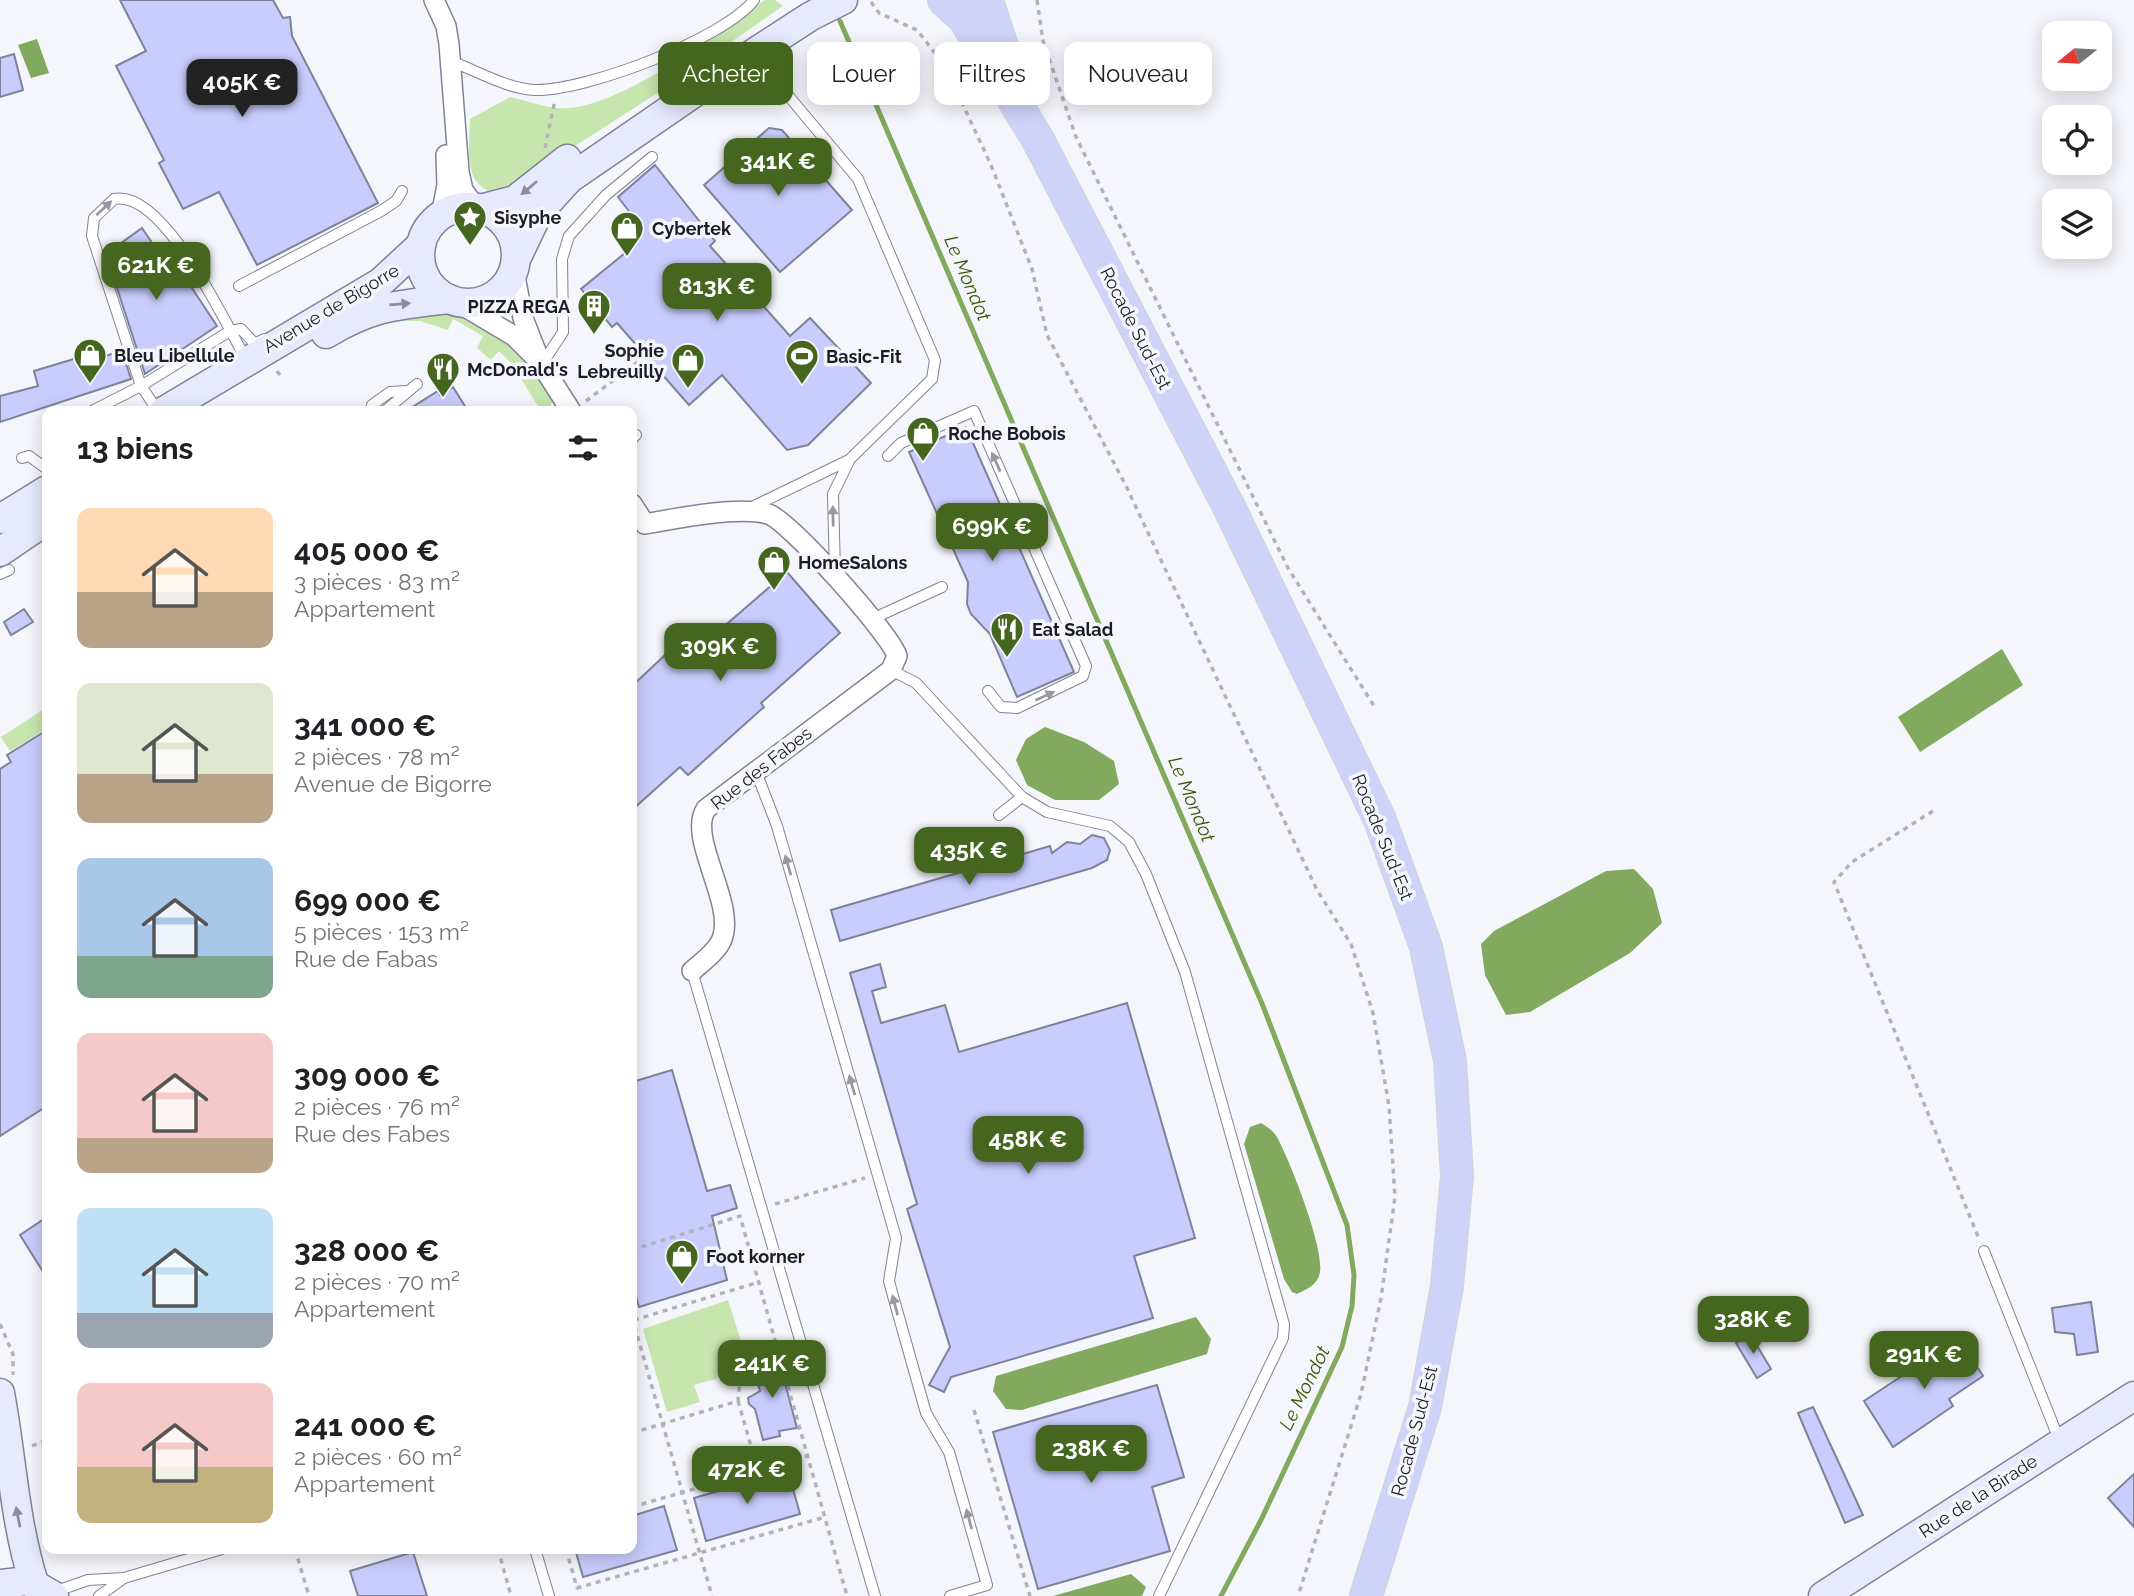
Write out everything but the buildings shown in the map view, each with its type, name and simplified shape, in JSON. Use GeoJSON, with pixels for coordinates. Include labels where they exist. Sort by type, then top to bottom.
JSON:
{"type":"FeatureCollection","features":[{"type":"Feature","properties":{"kind":"main road"},"geometry":{"type":"LineString","coordinates":[[809,0],[772,28],[560,164],[515,200],[478,208],[462,208],[441,216],[432,224],[421,244],[420,258],[429,283],[453,301],[483,301],[495,295],[516,263],[538,213],[554,192],[590,163],[811,16],[857,1]]}},
{"type":"Feature","properties":{"kind":"main road","name":"Rocade Sud-Est"},"geometry":{"type":"LineString","coordinates":[[944,0],[964,18],[1037,138],[1230,509],[1374,807],[1426,947],[1450,1061],[1457,1176],[1447,1286],[1424,1407],[1366,1596]]}},
{"type":"Feature","properties":{"kind":"main road","name":"Rocade Sud-Est"},"geometry":{"type":"LineString","coordinates":[[987,0],[1003,53],[1037,138]]}},
{"type":"Feature","properties":{"kind":"main road"},"geometry":{"type":"LineString","coordinates":[[478,208],[505,224],[516,263]]}},
{"type":"Feature","properties":{"kind":"main road","name":"Avenue de Bigorre"},"geometry":{"type":"LineString","coordinates":[[172,406],[381,282],[421,244]]}},
{"type":"Feature","properties":{"kind":"main road","name":"Avenue de Bigorre"},"geometry":{"type":"LineString","coordinates":[[205,406],[353,318],[387,305],[453,301]]}},
{"type":"Feature","properties":{"kind":"main road"},"geometry":{"type":"LineString","coordinates":[[0,509],[42,484]]}},
{"type":"Feature","properties":{"kind":"main road"},"geometry":{"type":"LineString","coordinates":[[0,519],[42,493]]}},
{"type":"Feature","properties":{"kind":"main road"},"geometry":{"type":"LineString","coordinates":[[0,530],[42,502]]}},
{"type":"Feature","properties":{"kind":"main road"},"geometry":{"type":"LineString","coordinates":[[3,565],[42,525]]}},
{"type":"Feature","properties":{"kind":"main road"},"geometry":{"type":"LineString","coordinates":[[0,1393],[11,1480],[25,1553],[47,1591]]}},
{"type":"Feature","properties":{"kind":"main road","name":"Rue de la Birade"},"geometry":{"type":"LineString","coordinates":[[1823,1596],[2134,1396]]}},
{"type":"Feature","properties":{"kind":"main road"},"geometry":{"type":"LineString","coordinates":[[0,1584],[14,1580],[47,1591]]}},
{"type":"Feature","properties":{"kind":"street"},"geometry":{"type":"LineString","coordinates":[[434,0],[446,26],[451,93],[456,102],[459,172],[463,190],[478,208]]}},
{"type":"Feature","properties":{"kind":"street"},"geometry":{"type":"LineString","coordinates":[[441,216],[447,186],[445,105],[451,93]]}},
{"type":"Feature","properties":{"kind":"street"},"geometry":{"type":"LineString","coordinates":[[516,263],[523,318],[541,364]]}},
{"type":"Feature","properties":{"kind":"street"},"geometry":{"type":"LineString","coordinates":[[453,301],[514,336],[541,364],[574,406]]}},
{"type":"Feature","properties":{"kind":"street"},"geometry":{"type":"LineString","coordinates":[[637,512],[645,524],[743,512],[769,514],[783,523],[835,577],[895,649],[896,665],[891,670]]}},
{"type":"Feature","properties":{"kind":"street","name":"Rue des Fabes"},"geometry":{"type":"LineString","coordinates":[[692,971],[718,946],[723,936],[724,920],[702,832],[702,814],[710,804],[755,769],[891,670]]}},
{"type":"Feature","properties":{"kind":"lane"},"geometry":{"type":"LineString","coordinates":[[449,61],[522,89],[556,88],[611,75],[687,44],[744,13],[754,0]]}},
{"type":"Feature","properties":{"kind":"lane"},"geometry":{"type":"LineString","coordinates":[[590,163],[666,122],[749,68],[760,67],[771,75],[858,179],[935,360],[932,379],[850,459],[743,512]]}},
{"type":"Feature","properties":{"kind":"lane"},"geometry":{"type":"LineString","coordinates":[[541,364],[563,332],[562,259],[569,236],[606,195],[652,157]]}},
{"type":"Feature","properties":{"kind":"lane"},"geometry":{"type":"LineString","coordinates":[[239,286],[381,211],[396,201],[402,191]]}},
{"type":"Feature","properties":{"kind":"lane"},"geometry":{"type":"LineString","coordinates":[[155,406],[141,386],[92,236],[94,218],[114,199],[131,199],[144,206],[170,232],[202,279],[246,360]]}},
{"type":"Feature","properties":{"kind":"lane"},"geometry":{"type":"LineString","coordinates":[[102,406],[141,386],[230,331],[241,330],[255,344],[315,309],[340,304]]}},
{"type":"Feature","properties":{"kind":"lane"},"geometry":{"type":"LineString","coordinates":[[390,406],[417,384]]}},
{"type":"Feature","properties":{"kind":"lane"},"geometry":{"type":"LineString","coordinates":[[372,406],[390,392],[406,391]]}},
{"type":"Feature","properties":{"kind":"lane"},"geometry":{"type":"LineString","coordinates":[[888,456],[901,443],[974,411],[1086,666],[1083,677],[1017,708],[1001,707],[988,691]]}},
{"type":"Feature","properties":{"kind":"lane"},"geometry":{"type":"LineString","coordinates":[[22,458],[29,456],[42,465]]}},
{"type":"Feature","properties":{"kind":"lane"},"geometry":{"type":"LineString","coordinates":[[835,577],[833,494],[850,459]]}},
{"type":"Feature","properties":{"kind":"lane"},"geometry":{"type":"LineString","coordinates":[[871,620],[942,587]]}},
{"type":"Feature","properties":{"kind":"lane"},"geometry":{"type":"LineString","coordinates":[[891,670],[916,683],[1022,797],[1047,812],[1110,827],[1129,842],[1146,874],[1185,972],[1284,1324],[1278,1354],[1159,1596]]}},
{"type":"Feature","properties":{"kind":"lane"},"geometry":{"type":"LineString","coordinates":[[755,769],[777,826],[896,1238],[889,1281],[926,1413],[949,1452],[987,1585],[950,1596]]}},
{"type":"Feature","properties":{"kind":"lane"},"geometry":{"type":"LineString","coordinates":[[999,815],[1022,797]]}},
{"type":"Feature","properties":{"kind":"lane"},"geometry":{"type":"LineString","coordinates":[[692,971],[875,1596]]}},
{"type":"Feature","properties":{"kind":"lane"},"geometry":{"type":"LineString","coordinates":[[1983,1251],[2060,1443]]}},
{"type":"Feature","properties":{"kind":"lane"},"geometry":{"type":"LineString","coordinates":[[47,1591],[88,1580],[124,1578],[205,1554]]}},
{"type":"Feature","properties":{"kind":"lane"},"geometry":{"type":"LineString","coordinates":[[536,1554],[549,1596]]}},
{"type":"Feature","properties":{"kind":"lane"},"geometry":{"type":"LineString","coordinates":[[99,1596],[124,1578]]}},
{"type":"Feature","properties":{"kind":"path"},"geometry":{"type":"LineString","coordinates":[[1037,0],[1043,41],[1076,138],[1288,568],[1374,706]]}},
{"type":"Feature","properties":{"kind":"path"},"geometry":{"type":"LineString","coordinates":[[857,1],[917,30],[938,57],[955,88],[991,165],[1032,269],[1052,345],[1126,486],[1317,890],[1351,944],[1373,1013],[1389,1106],[1395,1197],[1381,1298],[1361,1394],[1298,1596]]}},
{"type":"Feature","properties":{"kind":"path"},"geometry":{"type":"LineString","coordinates":[[543,154],[556,88]]}},
{"type":"Feature","properties":{"kind":"path"},"geometry":{"type":"LineString","coordinates":[[698,287],[710,301]]}},
{"type":"Feature","properties":{"kind":"path"},"geometry":{"type":"LineString","coordinates":[[579,406],[643,358]]}},
{"type":"Feature","properties":{"kind":"path"},"geometry":{"type":"LineString","coordinates":[[277,371],[282,378]]}},
{"type":"Feature","properties":{"kind":"path"},"geometry":{"type":"LineString","coordinates":[[1933,811],[1852,862],[1834,882],[1983,1251]]}},
{"type":"Feature","properties":{"kind":"path"},"geometry":{"type":"LineString","coordinates":[[637,1248],[878,1175]]}},
{"type":"Feature","properties":{"kind":"path"},"geometry":{"type":"LineString","coordinates":[[740,1216],[847,1596]]}},
{"type":"Feature","properties":{"kind":"path"},"geometry":{"type":"LineString","coordinates":[[637,1318],[759,1282]]}},
{"type":"Feature","properties":{"kind":"path"},"geometry":{"type":"LineString","coordinates":[[0,1324],[13,1354]]}},
{"type":"Feature","properties":{"kind":"path"},"geometry":{"type":"LineString","coordinates":[[637,1336],[712,1596]]}},
{"type":"Feature","properties":{"kind":"path"},"geometry":{"type":"LineString","coordinates":[[758,1470],[738,1401],[742,1357],[777,1348]]}},
{"type":"Feature","properties":{"kind":"path"},"geometry":{"type":"LineString","coordinates":[[637,1432],[738,1401]]}},
{"type":"Feature","properties":{"kind":"path"},"geometry":{"type":"LineString","coordinates":[[974,1410],[1030,1596]]}},
{"type":"Feature","properties":{"kind":"path"},"geometry":{"type":"LineString","coordinates":[[29,1447],[42,1442]]}},
{"type":"Feature","properties":{"kind":"path"},"geometry":{"type":"LineString","coordinates":[[637,1506],[807,1456]]}},
{"type":"Feature","properties":{"kind":"path"},"geometry":{"type":"LineString","coordinates":[[567,1554],[577,1588],[825,1517]]}},
{"type":"Feature","properties":{"kind":"path"},"geometry":{"type":"LineString","coordinates":[[296,1554],[309,1596]]}},
{"type":"Feature","properties":{"kind":"path"},"geometry":{"type":"LineString","coordinates":[[499,1554],[512,1596]]}},
{"type":"Feature","properties":{"kind":"shaded area"},"geometry":{"type":"Polygon","coordinates":[[[765,0],[775,0],[783,6],[731,42],[705,42],[765,0]]]}},
{"type":"Feature","properties":{"kind":"shaded area"},"geometry":{"type":"Polygon","coordinates":[[[37,39],[49,73],[31,78],[18,45],[37,39]]]}},
{"type":"Feature","properties":{"kind":"shaded area"},"geometry":{"type":"Polygon","coordinates":[[[658,72],[658,93],[519,182],[496,194],[485,189],[472,174],[469,153],[470,119],[510,97],[557,108],[581,106],[608,98],[658,72]]]}},
{"type":"Feature","properties":{"kind":"shaded area"},"geometry":{"type":"Polygon","coordinates":[[[451,312],[484,326],[523,354],[552,400],[551,406],[538,406],[511,363],[499,351],[491,360],[477,348],[483,336],[453,319],[448,330],[420,321],[383,321],[451,312]]]}},
{"type":"Feature","properties":{"kind":"shaded area"},"geometry":{"type":"Polygon","coordinates":[[[2002,649],[2023,685],[1920,752],[1898,717],[2002,649]]]}},
{"type":"Feature","properties":{"kind":"shaded area"},"geometry":{"type":"Polygon","coordinates":[[[42,710],[42,731],[10,751],[1,737],[42,710]]]}},
{"type":"Feature","properties":{"kind":"shaded area"},"geometry":{"type":"Polygon","coordinates":[[[1045,727],[1084,742],[1114,761],[1119,784],[1099,800],[1055,800],[1027,785],[1016,760],[1026,739],[1045,727]]]}},
{"type":"Feature","properties":{"kind":"shaded area"},"geometry":{"type":"Polygon","coordinates":[[[1634,869],[1653,889],[1662,923],[1630,953],[1530,1012],[1506,1015],[1485,975],[1481,944],[1494,931],[1606,871],[1634,869]]]}},
{"type":"Feature","properties":{"kind":"shaded area"},"geometry":{"type":"Polygon","coordinates":[[[1261,1123],[1274,1133],[1283,1149],[1305,1204],[1317,1244],[1319,1276],[1311,1286],[1297,1294],[1292,1292],[1284,1279],[1244,1144],[1250,1127],[1261,1123]]]}},
{"type":"Feature","properties":{"kind":"shaded area"},"geometry":{"type":"Polygon","coordinates":[[[728,1300],[741,1341],[727,1344],[730,1361],[716,1379],[694,1385],[700,1402],[667,1412],[643,1329],[728,1300]]]}},
{"type":"Feature","properties":{"kind":"shaded area"},"geometry":{"type":"Polygon","coordinates":[[[1196,1317],[1211,1339],[1207,1354],[1022,1410],[1006,1409],[993,1391],[996,1376],[1196,1317]]]}},
{"type":"Feature","properties":{"kind":"shaded area"},"geometry":{"type":"Polygon","coordinates":[[[1131,1574],[1146,1587],[1142,1596],[1053,1596],[1131,1574]]]}},
{"type":"Feature","properties":{"kind":"waterway","name":"Le Mondot"},"geometry":{"type":"LineString","coordinates":[[840,21],[1263,1006],[1347,1225],[1354,1275],[1352,1306],[1342,1347],[1261,1520],[1221,1596]]}},
{"type":"Feature","properties":{"kind":"place","name":"Sisyphe"},"geometry":{"type":"Point","coordinates":[470,247]}},
{"type":"Feature","properties":{"kind":"place","name":"Cybertek"},"geometry":{"type":"Point","coordinates":[627,258]}},
{"type":"Feature","properties":{"kind":"place","name":"PIZZA REGA"},"geometry":{"type":"Point","coordinates":[594,336]}},
{"type":"Feature","properties":{"kind":"place","name":"Bleu Libellule"},"geometry":{"type":"Point","coordinates":[90,385]}},
{"type":"Feature","properties":{"kind":"place","name":"Basic-Fit"},"geometry":{"type":"Point","coordinates":[802,386]}},
{"type":"Feature","properties":{"kind":"place","name":"Sophie Lebreuilly"},"geometry":{"type":"Point","coordinates":[688,390]}},
{"type":"Feature","properties":{"kind":"place","name":"McDonald's"},"geometry":{"type":"Point","coordinates":[443,399]}},
{"type":"Feature","properties":{"kind":"place","name":"Roche Bobois"},"geometry":{"type":"Point","coordinates":[923,463]}},
{"type":"Feature","properties":{"kind":"place","name":"HomeSalons"},"geometry":{"type":"Point","coordinates":[774,592]}},
{"type":"Feature","properties":{"kind":"place","name":"Eat Salad"},"geometry":{"type":"Point","coordinates":[1007,659]}},
{"type":"Feature","properties":{"kind":"place","name":"Foot korner"},"geometry":{"type":"Point","coordinates":[682,1286]}}]}
